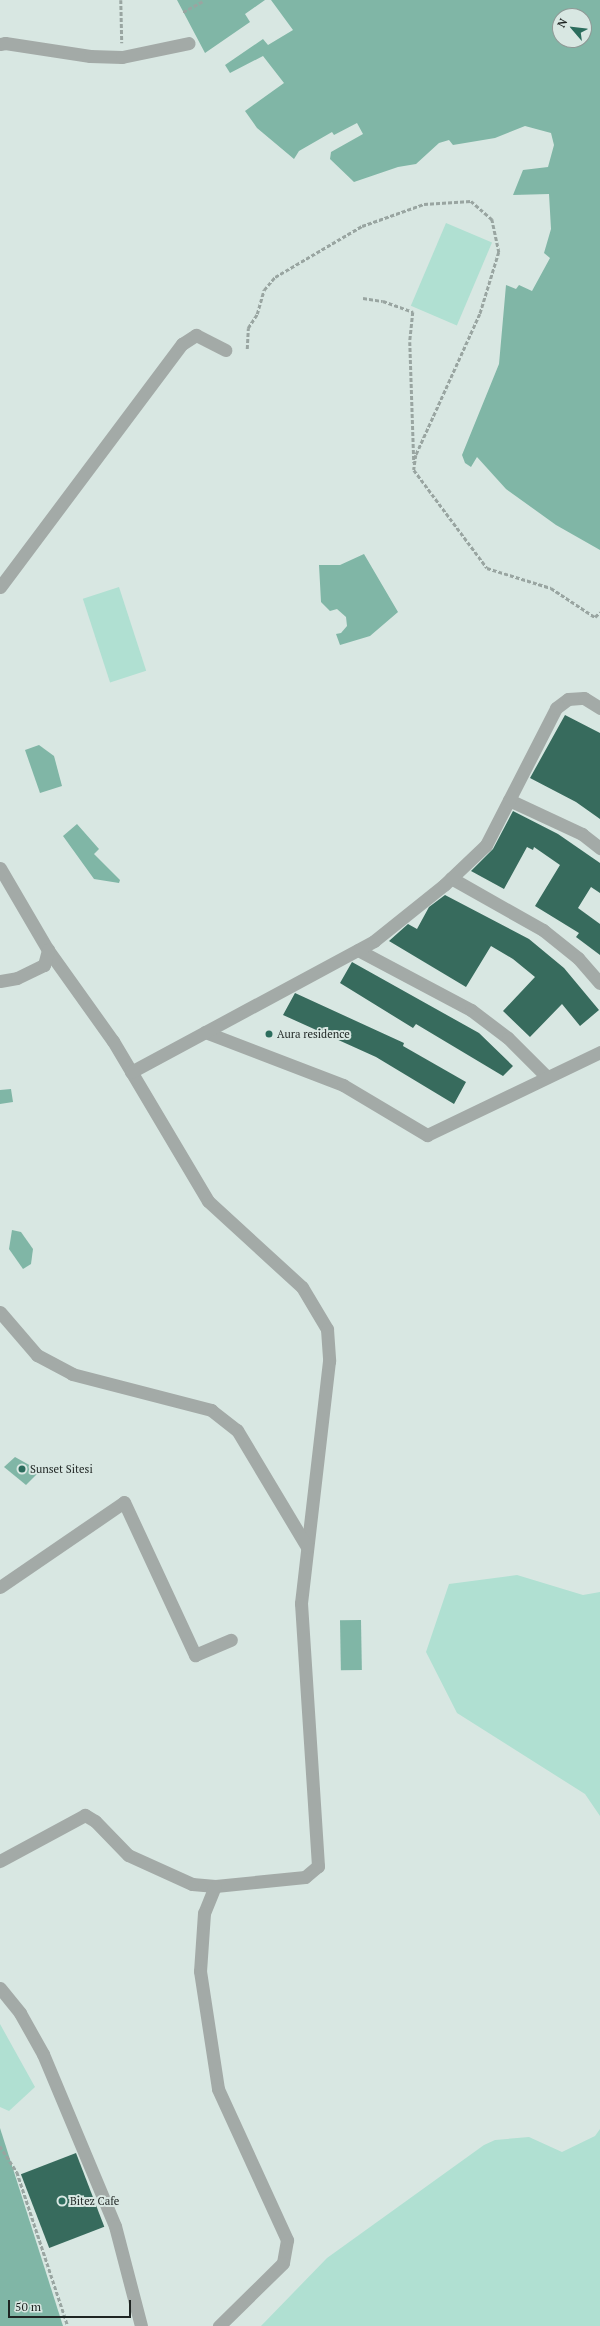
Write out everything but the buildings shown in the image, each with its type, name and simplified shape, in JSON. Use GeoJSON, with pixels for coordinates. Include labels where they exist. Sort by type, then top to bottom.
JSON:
{"type":"FeatureCollection","features":[{"type":"Feature","properties":{"kind":"street"},"geometry":{"type":"LineString","coordinates":[[0,44],[5,43],[90,56],[122,57],[189,43]]}},
{"type":"Feature","properties":{"kind":"street"},"geometry":{"type":"LineString","coordinates":[[0,587],[182,344],[196,335],[225,350]]}},
{"type":"Feature","properties":{"kind":"street"},"geometry":{"type":"LineString","coordinates":[[131,1072],[374,942],[451,878],[486,845],[556,708],[568,699],[584,698],[600,708]]}},
{"type":"Feature","properties":{"kind":"street"},"geometry":{"type":"LineString","coordinates":[[509,800],[582,834],[600,848]]}},
{"type":"Feature","properties":{"kind":"street"},"geometry":{"type":"LineString","coordinates":[[0,868],[48,950],[113,1041],[208,1201],[302,1286],[327,1329],[329,1361],[301,1603],[318,1866],[305,1877],[215,1886],[192,1884],[128,1855],[95,1821],[85,1815],[0,1861]]}},
{"type":"Feature","properties":{"kind":"street"},"geometry":{"type":"LineString","coordinates":[[451,878],[543,930],[578,958],[600,983]]}},
{"type":"Feature","properties":{"kind":"street"},"geometry":{"type":"LineString","coordinates":[[0,981],[17,978],[44,965],[48,950]]}},
{"type":"Feature","properties":{"kind":"street"},"geometry":{"type":"LineString","coordinates":[[358,950],[471,1010],[508,1038],[547,1077]]}},
{"type":"Feature","properties":{"kind":"street"},"geometry":{"type":"LineString","coordinates":[[205,1032],[343,1085],[427,1135],[600,1052]]}},
{"type":"Feature","properties":{"kind":"street"},"geometry":{"type":"LineString","coordinates":[[0,1312],[37,1355],[72,1374],[211,1410],[238,1430],[307,1547]]}},
{"type":"Feature","properties":{"kind":"street"},"geometry":{"type":"LineString","coordinates":[[0,1587],[124,1502],[195,1656],[232,1640]]}},
{"type":"Feature","properties":{"kind":"street"},"geometry":{"type":"LineString","coordinates":[[215,1886],[204,1914],[200,1971],[218,2089],[287,2240],[283,2263],[219,2326]]}},
{"type":"Feature","properties":{"kind":"street"},"geometry":{"type":"LineString","coordinates":[[0,1988],[20,2013],[43,2054],[115,2226],[141,2326]]}},
{"type":"Feature","properties":{"kind":"path"},"geometry":{"type":"LineString","coordinates":[[121,0],[122,57]]}},
{"type":"Feature","properties":{"kind":"path"},"geometry":{"type":"LineString","coordinates":[[183,12],[203,1]]}},
{"type":"Feature","properties":{"kind":"path"},"geometry":{"type":"LineString","coordinates":[[247,349],[248,328],[257,314],[264,290],[275,277],[362,226],[424,204],[471,201],[492,219],[500,252],[480,314],[416,455],[414,470]]}},
{"type":"Feature","properties":{"kind":"path"},"geometry":{"type":"LineString","coordinates":[[363,298],[383,301],[413,312],[410,342],[414,470],[487,568],[551,588],[595,617],[600,612]]}},
{"type":"Feature","properties":{"kind":"path"},"geometry":{"type":"LineString","coordinates":[[0,2146],[16,2172],[68,2326]]}},
{"type":"Feature","properties":{"kind":"shaded area"},"geometry":{"type":"Polygon","coordinates":[[[177,0],[265,0],[245,14],[250,22],[205,53],[177,0]]]}},
{"type":"Feature","properties":{"kind":"shaded area"},"geometry":{"type":"Polygon","coordinates":[[[271,0],[600,0],[600,550],[556,525],[506,489],[477,457],[471,467],[465,463],[462,455],[499,364],[506,285],[516,289],[519,285],[532,291],[550,258],[544,253],[551,229],[549,194],[513,195],[523,170],[548,167],[554,145],[551,133],[525,126],[495,138],[453,145],[449,140],[439,143],[416,164],[398,167],[354,182],[330,159],[331,152],[363,134],[357,123],[334,135],[332,132],[299,151],[294,159],[257,128],[245,111],[284,83],[263,56],[230,73],[225,65],[263,39],[268,45],[293,30],[271,0]]]}},
{"type":"Feature","properties":{"kind":"shaded area"},"geometry":{"type":"Polygon","coordinates":[[[446,223],[492,243],[457,325],[411,306],[446,223]]]}},
{"type":"Feature","properties":{"kind":"shaded area"},"geometry":{"type":"Polygon","coordinates":[[[364,554],[398,612],[370,636],[340,645],[336,634],[341,633],[347,626],[346,617],[337,609],[330,611],[321,602],[319,565],[340,565],[364,554]]]}},
{"type":"Feature","properties":{"kind":"shaded area"},"geometry":{"type":"Polygon","coordinates":[[[119,587],[146,671],[110,682],[83,599],[119,587]]]}},
{"type":"Feature","properties":{"kind":"shaded area"},"geometry":{"type":"Polygon","coordinates":[[[39,745],[54,756],[62,786],[40,793],[25,750],[39,745]]]}},
{"type":"Feature","properties":{"kind":"shaded area"},"geometry":{"type":"Polygon","coordinates":[[[77,824],[99,849],[94,854],[120,880],[119,883],[94,879],[63,836],[77,824]]]}},
{"type":"Feature","properties":{"kind":"shaded area"},"geometry":{"type":"Polygon","coordinates":[[[11,1089],[13,1102],[0,1104],[0,1090],[11,1089]]]}},
{"type":"Feature","properties":{"kind":"shaded area"},"geometry":{"type":"Polygon","coordinates":[[[12,1230],[21,1232],[33,1249],[31,1264],[23,1269],[9,1249],[12,1230]]]}},
{"type":"Feature","properties":{"kind":"shaded area","name":"Sunset Sitesi"},"geometry":{"type":"Polygon","coordinates":[[[15,1457],[40,1471],[26,1485],[4,1467],[15,1457]]]}},
{"type":"Feature","properties":{"kind":"shaded area"},"geometry":{"type":"Polygon","coordinates":[[[517,1575],[583,1595],[600,1592],[600,1816],[585,1794],[457,1713],[426,1652],[449,1584],[517,1575]]]}},
{"type":"Feature","properties":{"kind":"shaded area"},"geometry":{"type":"Polygon","coordinates":[[[340,1620],[361,1620],[362,1670],[341,1670],[340,1620]]]}},
{"type":"Feature","properties":{"kind":"shaded area"},"geometry":{"type":"Polygon","coordinates":[[[0,2024],[35,2087],[9,2111],[0,2107],[0,2024]]]}},
{"type":"Feature","properties":{"kind":"shaded area"},"geometry":{"type":"Polygon","coordinates":[[[0,2128],[63,2326],[0,2326],[0,2128]]]}},
{"type":"Feature","properties":{"kind":"shaded area"},"geometry":{"type":"Polygon","coordinates":[[[600,2129],[600,2326],[261,2326],[327,2258],[484,2145],[495,2140],[529,2137],[562,2152],[595,2136],[600,2129]]]}},
{"type":"Feature","properties":{"kind":"place","name":"Aura residence"},"geometry":{"type":"Point","coordinates":[269,1034]}},
{"type":"Feature","properties":{"kind":"place","name":"Sunset Sitesi"},"geometry":{"type":"Point","coordinates":[22,1469]}},
{"type":"Feature","properties":{"kind":"place","name":"Bitez Cafe"},"geometry":{"type":"Point","coordinates":[62,2201]}}]}
